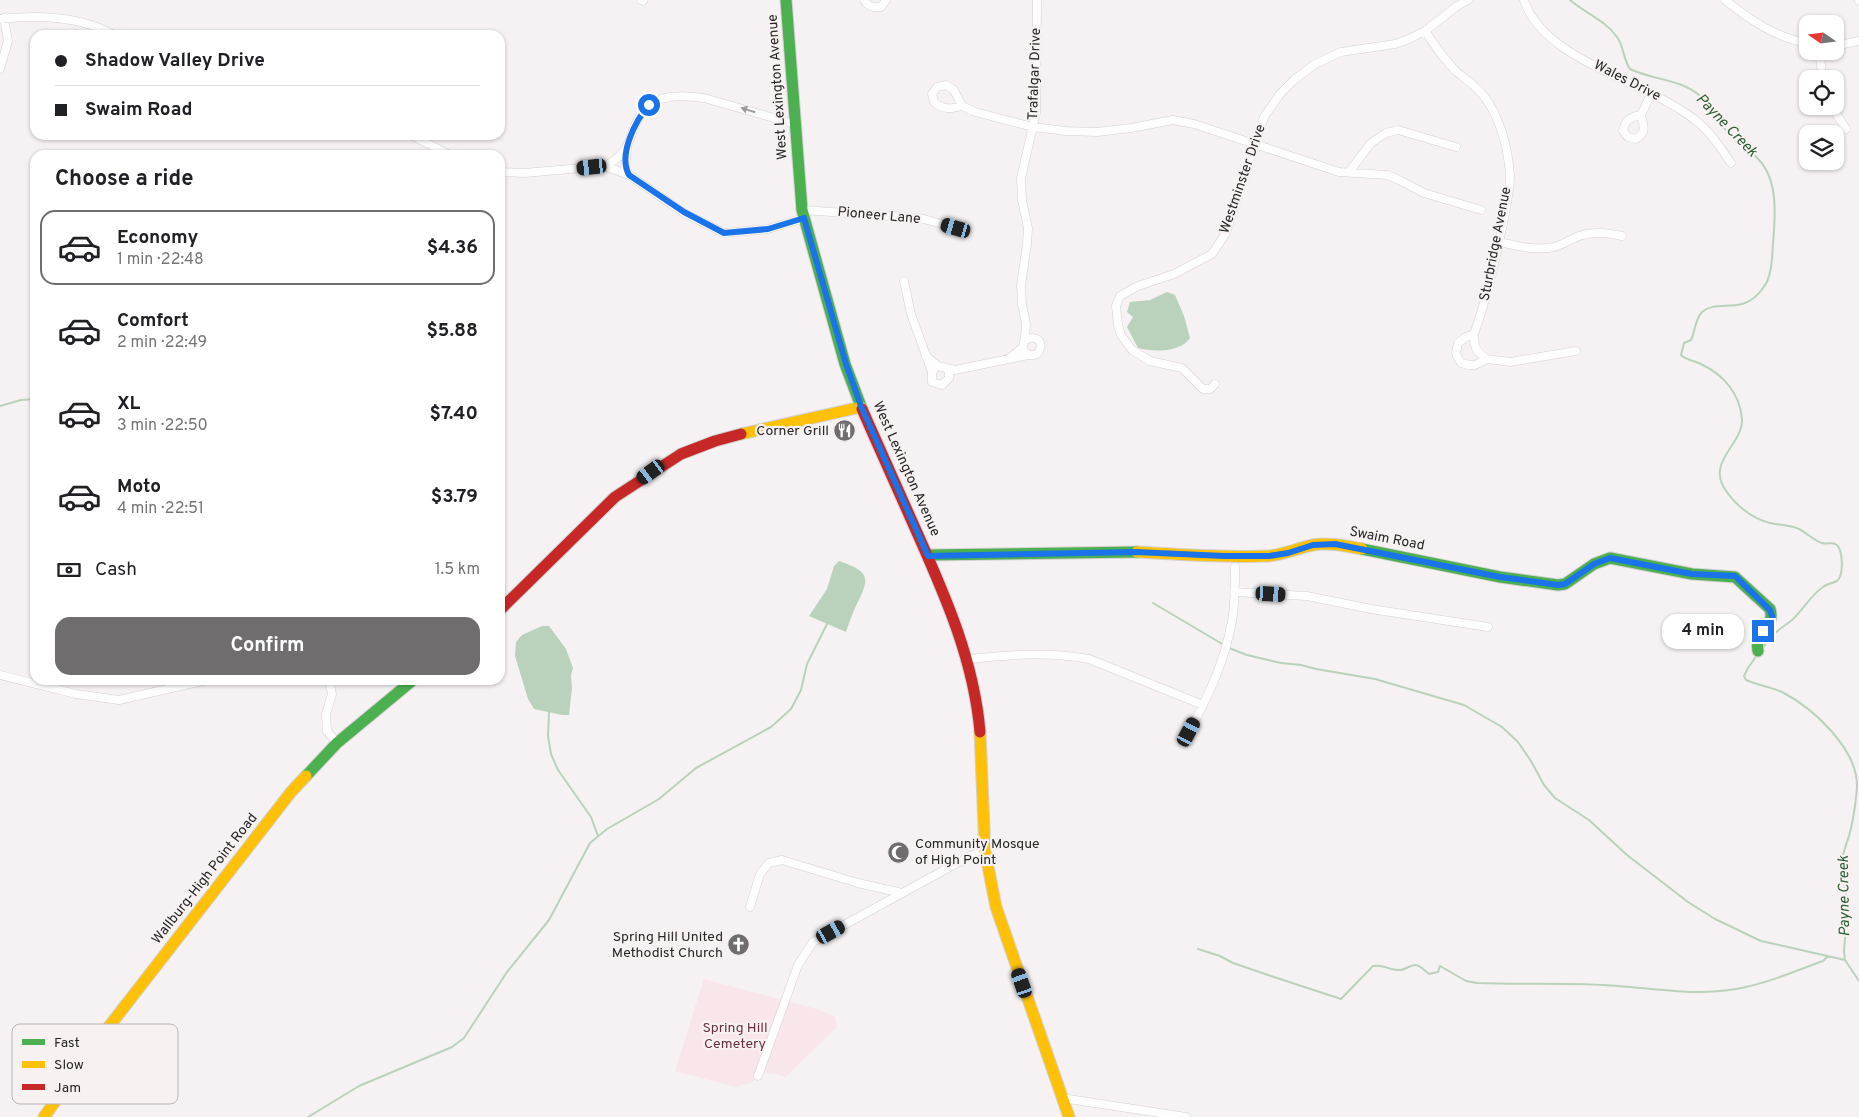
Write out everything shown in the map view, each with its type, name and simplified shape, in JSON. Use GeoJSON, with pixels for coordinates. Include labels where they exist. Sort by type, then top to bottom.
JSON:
{"type":"FeatureCollection","features":[{"type":"Feature","properties":{"kind":"street","name":"West Lexington Avenue"},"geometry":{"type":"LineString","coordinates":[[786,0],[803,214],[846,364],[861,406],[958,628],[972,678],[980,735],[985,850],[996,907],[1069,1117]]}},
{"type":"Feature","properties":{"kind":"street"},"geometry":{"type":"LineString","coordinates":[[864,0],[876,8],[881,7],[886,0]]}},
{"type":"Feature","properties":{"kind":"street","name":"Trafalgar Drive"},"geometry":{"type":"LineString","coordinates":[[1027,341],[1041,342],[1042,347],[1037,354],[1028,355],[1027,341],[1026,324],[1022,304],[1021,285],[1028,228],[1022,200],[1021,178],[1036,113],[1037,0]]}},
{"type":"Feature","properties":{"kind":"street","name":"Westminster Drive"},"geometry":{"type":"LineString","coordinates":[[1215,384],[1210,389],[1203,389],[1182,368],[1150,361],[1132,350],[1122,334],[1116,315],[1116,306],[1120,296],[1128,290],[1174,274],[1212,254],[1226,233],[1264,117],[1271,105],[1294,80],[1315,64],[1341,52],[1395,44],[1425,31],[1457,6],[1468,0]]}},
{"type":"Feature","properties":{"kind":"street","name":"Wales Drive"},"geometry":{"type":"LineString","coordinates":[[1524,0],[1539,26],[1557,44],[1670,104],[1700,124],[1731,163]]}},
{"type":"Feature","properties":{"kind":"street"},"geometry":{"type":"LineString","coordinates":[[1725,0],[1754,22],[1770,31],[1799,41]]}},
{"type":"Feature","properties":{"kind":"street"},"geometry":{"type":"LineString","coordinates":[[0,69],[8,41],[2,18],[38,17],[87,23],[103,30]]}},
{"type":"Feature","properties":{"kind":"street","name":"Sturbridge Avenue"},"geometry":{"type":"LineString","coordinates":[[1425,31],[1447,61],[1485,97],[1493,109],[1507,151],[1510,176],[1499,242],[1484,306],[1474,334],[1458,343],[1456,353],[1458,358],[1461,362],[1475,365],[1487,359],[1510,362],[1576,351]]}},
{"type":"Feature","properties":{"kind":"street"},"geometry":{"type":"LineString","coordinates":[[1844,44],[1859,41]]}},
{"type":"Feature","properties":{"kind":"street"},"geometry":{"type":"LineString","coordinates":[[1641,115],[1651,94]]}},
{"type":"Feature","properties":{"kind":"street"},"geometry":{"type":"LineString","coordinates":[[629,175],[625,169],[627,148],[642,113],[649,105],[672,96],[689,95],[704,98],[795,124]]}},
{"type":"Feature","properties":{"kind":"street"},"geometry":{"type":"LineString","coordinates":[[962,106],[975,112],[1034,127],[1097,132],[1173,120],[1194,124],[1340,172],[1388,175],[1424,193],[1481,210]]}},
{"type":"Feature","properties":{"kind":"street"},"geometry":{"type":"LineString","coordinates":[[1837,115],[1846,129]]}},
{"type":"Feature","properties":{"kind":"street"},"geometry":{"type":"LineString","coordinates":[[1349,172],[1371,143],[1386,133],[1398,130],[1456,147]]}},
{"type":"Feature","properties":{"kind":"street"},"geometry":{"type":"LineString","coordinates":[[421,140],[440,150]]}},
{"type":"Feature","properties":{"kind":"street"},"geometry":{"type":"LineString","coordinates":[[505,172],[524,173],[605,166],[616,160],[627,148]]}},
{"type":"Feature","properties":{"kind":"street"},"geometry":{"type":"LineString","coordinates":[[605,166],[629,175],[684,212],[724,233],[768,229],[803,214]]}},
{"type":"Feature","properties":{"kind":"street","name":"Pioneer Lane"},"geometry":{"type":"LineString","coordinates":[[803,214],[920,218],[956,228]]}},
{"type":"Feature","properties":{"kind":"street"},"geometry":{"type":"LineString","coordinates":[[1499,242],[1519,247],[1544,249],[1556,247],[1580,236],[1592,233],[1608,233],[1622,236]]}},
{"type":"Feature","properties":{"kind":"street"},"geometry":{"type":"LineString","coordinates":[[904,281],[911,314],[932,372],[932,382],[942,385],[948,374],[955,370],[1028,355]]}},
{"type":"Feature","properties":{"kind":"street"},"geometry":{"type":"LineString","coordinates":[[1474,334],[1477,350],[1487,359]]}},
{"type":"Feature","properties":{"kind":"street"},"geometry":{"type":"LineString","coordinates":[[1009,359],[1027,341]]}},
{"type":"Feature","properties":{"kind":"street"},"geometry":{"type":"LineString","coordinates":[[926,356],[948,374]]}},
{"type":"Feature","properties":{"kind":"street"},"geometry":{"type":"LineString","coordinates":[[932,372],[938,366]]}},
{"type":"Feature","properties":{"kind":"street"},"geometry":{"type":"LineString","coordinates":[[505,605],[615,498],[651,472],[681,454],[715,441],[861,406]]}},
{"type":"Feature","properties":{"kind":"street","name":"Swaim Road"},"geometry":{"type":"LineString","coordinates":[[928,556],[1136,552],[1269,556],[1288,553],[1318,544],[1335,544],[1500,577],[1558,585],[1565,584],[1601,560],[1619,559],[1692,574],[1735,576],[1772,614],[1773,619],[1758,637],[1758,651]]}},
{"type":"Feature","properties":{"kind":"street"},"geometry":{"type":"LineString","coordinates":[[1189,732],[1203,705],[1226,647],[1232,620],[1235,567]]}},
{"type":"Feature","properties":{"kind":"street"},"geometry":{"type":"LineString","coordinates":[[1234,592],[1307,596],[1488,627]]}},
{"type":"Feature","properties":{"kind":"street"},"geometry":{"type":"LineString","coordinates":[[967,659],[1029,655],[1076,656],[1089,659],[1203,705]]}},
{"type":"Feature","properties":{"kind":"street"},"geometry":{"type":"LineString","coordinates":[[0,675],[30,682]]}},
{"type":"Feature","properties":{"kind":"street"},"geometry":{"type":"LineString","coordinates":[[40,685],[76,694],[119,700],[185,685]]}},
{"type":"Feature","properties":{"kind":"street"},"geometry":{"type":"LineString","coordinates":[[330,685],[332,694],[326,714],[327,731],[337,743]]}},
{"type":"Feature","properties":{"kind":"street","name":"Wallburg-High Point Road"},"geometry":{"type":"LineString","coordinates":[[111,1024],[291,792],[337,743],[407,685]]}},
{"type":"Feature","properties":{"kind":"street"},"geometry":{"type":"LineString","coordinates":[[758,1076],[798,965],[813,942],[970,856],[985,850]]}},
{"type":"Feature","properties":{"kind":"street"},"geometry":{"type":"LineString","coordinates":[[750,907],[760,874],[769,863],[782,860],[858,883],[902,893]]}},
{"type":"Feature","properties":{"kind":"street"},"geometry":{"type":"LineString","coordinates":[[1062,1098],[1186,1117]]}},
{"type":"Feature","properties":{"kind":"street","name":"Wallburg-High Point Road"},"geometry":{"type":"LineString","coordinates":[[44,1117],[53,1104]]}},
{"type":"Feature","properties":{"kind":"green space","name":"Spring Hill Cemetery"},"geometry":{"type":"Polygon","coordinates":[[[704,979],[820,1010],[835,1017],[837,1027],[786,1077],[764,1073],[751,1083],[735,1087],[675,1071],[704,979]]]}},
{"type":"Feature","properties":{"kind":"shaded area"},"geometry":{"type":"Polygon","coordinates":[[[1167,292],[1175,295],[1184,316],[1190,338],[1186,343],[1173,349],[1158,351],[1138,348],[1127,327],[1133,317],[1127,312],[1130,302],[1150,300],[1167,292]]]}},
{"type":"Feature","properties":{"kind":"shaded area"},"geometry":{"type":"Polygon","coordinates":[[[839,561],[857,569],[865,577],[864,589],[846,632],[809,616],[827,589],[834,566],[839,561]]]}},
{"type":"Feature","properties":{"kind":"shaded area"},"geometry":{"type":"Polygon","coordinates":[[[542,626],[549,626],[566,649],[573,668],[569,715],[534,709],[528,699],[515,656],[516,642],[522,635],[542,626]]]}},
{"type":"Feature","properties":{"kind":"waterway","name":"Payne Creek"},"geometry":{"type":"LineString","coordinates":[[1570,0],[1601,21],[1612,31],[1619,41],[1630,69],[1685,86],[1700,96],[1723,127],[1757,158],[1770,178],[1774,200],[1774,223],[1771,267],[1766,284],[1755,297],[1747,302],[1739,305],[1715,306],[1702,312],[1698,318],[1691,340],[1684,343],[1681,355],[1709,368],[1717,374],[1729,386],[1738,401],[1741,410],[1741,427],[1720,468],[1723,486],[1732,498],[1756,518],[1799,529],[1819,542],[1837,545],[1841,552],[1842,569],[1837,581],[1819,590],[1792,620],[1777,631],[1762,649]]}},
{"type":"Feature","properties":{"kind":"waterway"},"geometry":{"type":"LineString","coordinates":[[0,406],[30,399]]}},
{"type":"Feature","properties":{"kind":"waterway"},"geometry":{"type":"LineString","coordinates":[[1153,603],[1224,645]]}},
{"type":"Feature","properties":{"kind":"waterway"},"geometry":{"type":"LineString","coordinates":[[308,1117],[359,1086],[452,1047],[464,1038],[507,972],[549,920],[590,843],[607,829],[659,799],[696,768],[771,727],[791,709],[801,690],[807,664],[828,622]]}},
{"type":"Feature","properties":{"kind":"waterway"},"geometry":{"type":"LineString","coordinates":[[1229,648],[1247,655],[1281,663],[1375,679],[1464,705],[1502,727],[1518,742],[1544,785],[1555,798],[1589,820],[1627,855],[1688,902],[1715,919],[1761,941],[1845,960]]}},
{"type":"Feature","properties":{"kind":"waterway","name":"Payne Creek"},"geometry":{"type":"LineString","coordinates":[[1757,655],[1744,676],[1746,680],[1782,692],[1820,719],[1842,744],[1850,758],[1855,773],[1857,787],[1855,808],[1843,857],[1842,875],[1847,905],[1845,960],[1859,981]]}},
{"type":"Feature","properties":{"kind":"waterway"},"geometry":{"type":"LineString","coordinates":[[549,712],[548,736],[551,754],[558,770],[591,817],[598,836]]}},
{"type":"Feature","properties":{"kind":"waterway"},"geometry":{"type":"LineString","coordinates":[[1198,949],[1220,956],[1233,963],[1341,999],[1373,966],[1400,970],[1417,965],[1429,974],[1438,972],[1440,966],[1466,981],[1477,983],[1601,985],[1706,992],[1736,989],[1758,984],[1823,961],[1828,956]]}},
{"type":"Feature","properties":{"kind":"traffic: fast"},"geometry":{"type":"LineString","coordinates":[[786,0],[802,210],[845,364],[862,409]]}},
{"type":"Feature","properties":{"kind":"traffic: fast"},"geometry":{"type":"LineString","coordinates":[[1362,549],[1500,577],[1558,585],[1565,584],[1594,564],[1610,558],[1692,574],[1735,577],[1770,609],[1770,621],[1759,638],[1758,651]]}},
{"type":"Feature","properties":{"kind":"traffic: fast"},"geometry":{"type":"LineString","coordinates":[[928,555],[1137,552]]}},
{"type":"Feature","properties":{"kind":"traffic: fast"},"geometry":{"type":"LineString","coordinates":[[306,776],[337,743],[407,685]]}},
{"type":"Feature","properties":{"kind":"traffic: slow"},"geometry":{"type":"LineString","coordinates":[[741,434],[861,407]]}},
{"type":"Feature","properties":{"kind":"traffic: slow"},"geometry":{"type":"LineString","coordinates":[[1137,552],[1202,556],[1252,556],[1274,555],[1319,544],[1362,549]]}},
{"type":"Feature","properties":{"kind":"traffic: slow"},"geometry":{"type":"LineString","coordinates":[[980,732],[985,851],[996,907],[1069,1117]]}},
{"type":"Feature","properties":{"kind":"traffic: slow"},"geometry":{"type":"LineString","coordinates":[[111,1024],[291,792],[306,776]]}},
{"type":"Feature","properties":{"kind":"traffic: slow"},"geometry":{"type":"LineString","coordinates":[[44,1117],[53,1104]]}},
{"type":"Feature","properties":{"kind":"traffic: jam"},"geometry":{"type":"LineString","coordinates":[[862,409],[958,632],[972,681],[980,732]]}},
{"type":"Feature","properties":{"kind":"traffic: jam"},"geometry":{"type":"LineString","coordinates":[[505,605],[615,497],[681,454],[715,441],[741,434]]}},
{"type":"Feature","properties":{"kind":"place","name":"Corner Grill"},"geometry":{"type":"Point","coordinates":[845,431]}},
{"type":"Feature","properties":{"kind":"place","name":"Community Mosque of High Point"},"geometry":{"type":"Point","coordinates":[899,852]}},
{"type":"Feature","properties":{"kind":"place","name":"Spring Hill United Methodist Church"},"geometry":{"type":"Point","coordinates":[739,945]}},
{"type":"Feature","properties":{"kind":"route"},"geometry":{"type":"LineString","coordinates":[[649,105],[642,113],[627,148],[625,169],[629,175],[684,212],[724,233],[768,229],[804,218],[846,364],[861,406],[928,556],[1065,552],[1269,556],[1288,553],[1313,545],[1335,544],[1500,577],[1550,585],[1565,584],[1594,564],[1610,558],[1704,576],[1735,576],[1770,610],[1773,619],[1763,631]]}}]}
